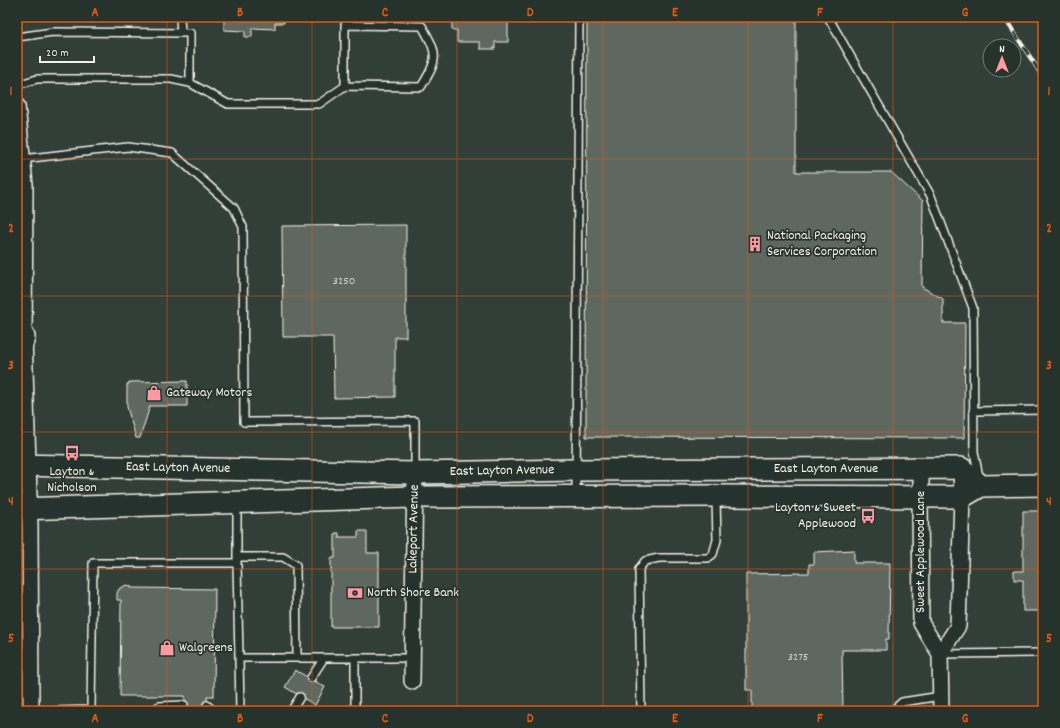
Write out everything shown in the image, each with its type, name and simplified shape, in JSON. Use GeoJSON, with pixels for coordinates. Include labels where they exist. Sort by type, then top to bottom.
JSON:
{"type":"FeatureCollection","features":[{"type":"Feature","properties":{"kind":"main road"},"geometry":{"type":"LineString","coordinates":[[17,363],[24,337]]}},
{"type":"Feature","properties":{"kind":"main road","name":"East Layton Avenue"},"geometry":{"type":"LineString","coordinates":[[23,466],[415,473],[576,470],[961,468]]}},
{"type":"Feature","properties":{"kind":"main road"},"geometry":{"type":"LineString","coordinates":[[961,468],[982,486]]}},
{"type":"Feature","properties":{"kind":"main road","name":"East Layton Avenue"},"geometry":{"type":"LineString","coordinates":[[23,509],[414,497],[962,496],[982,486],[1043,485]]}},
{"type":"Feature","properties":{"kind":"street"},"geometry":{"type":"LineString","coordinates":[[17,106],[25,185],[21,245],[24,337],[23,509],[31,711]]}},
{"type":"Feature","properties":{"kind":"street","name":"Sweet Applewood Lane"},"geometry":{"type":"LineString","coordinates":[[922,468],[920,496],[921,623],[940,654]]}},
{"type":"Feature","properties":{"kind":"street"},"geometry":{"type":"LineString","coordinates":[[941,704],[940,654],[958,626],[962,496],[961,468]]}},
{"type":"Feature","properties":{"kind":"street","name":"Lakeport Avenue"},"geometry":{"type":"LineString","coordinates":[[412,682],[415,473]]}},
{"type":"Feature","properties":{"kind":"lane"},"geometry":{"type":"LineString","coordinates":[[180,17],[181,33]]}},
{"type":"Feature","properties":{"kind":"lane"},"geometry":{"type":"LineString","coordinates":[[576,496],[579,17]]}},
{"type":"Feature","properties":{"kind":"lane"},"geometry":{"type":"LineString","coordinates":[[828,17],[931,196],[973,308],[974,452],[982,486]]}},
{"type":"Feature","properties":{"kind":"lane"},"geometry":{"type":"LineString","coordinates":[[17,85],[37,79],[171,78],[190,83],[228,104],[319,104],[345,86],[421,87],[430,73],[435,58],[431,42],[422,26],[345,25],[345,86]]}},
{"type":"Feature","properties":{"kind":"lane"},"geometry":{"type":"LineString","coordinates":[[17,37],[53,32],[190,33],[190,83]]}},
{"type":"Feature","properties":{"kind":"lane"},"geometry":{"type":"LineString","coordinates":[[22,159],[128,147],[172,153],[234,208],[243,227],[244,422],[415,421],[415,473]]}},
{"type":"Feature","properties":{"kind":"lane"},"geometry":{"type":"LineString","coordinates":[[973,411],[1043,410]]}},
{"type":"Feature","properties":{"kind":"lane"},"geometry":{"type":"LineString","coordinates":[[641,711],[639,569],[645,561],[659,558],[708,558],[713,554],[717,540],[716,496]]}},
{"type":"Feature","properties":{"kind":"lane"},"geometry":{"type":"LineString","coordinates":[[237,503],[240,711]]}},
{"type":"Feature","properties":{"kind":"lane"},"geometry":{"type":"LineString","coordinates":[[55,711],[93,710],[93,563],[237,560],[283,557],[296,565],[297,658]]}},
{"type":"Feature","properties":{"kind":"lane"},"geometry":{"type":"LineString","coordinates":[[940,654],[1043,652]]}},
{"type":"Feature","properties":{"kind":"lane"},"geometry":{"type":"LineString","coordinates":[[239,658],[412,658]]}},
{"type":"Feature","properties":{"kind":"lane"},"geometry":{"type":"LineString","coordinates":[[311,678],[324,658]]}},
{"type":"Feature","properties":{"kind":"lane"},"geometry":{"type":"LineString","coordinates":[[355,658],[355,711]]}},
{"type":"Feature","properties":{"kind":"lane"},"geometry":{"type":"LineString","coordinates":[[291,711],[300,697]]}},
{"type":"Feature","properties":{"kind":"lane"},"geometry":{"type":"LineString","coordinates":[[892,711],[902,702],[941,704]]}},
{"type":"Feature","properties":{"kind":"lane"},"geometry":{"type":"LineString","coordinates":[[154,711],[159,706],[184,705]]}},
{"type":"Feature","properties":{"kind":"lane"},"geometry":{"type":"LineString","coordinates":[[207,705],[214,711]]}},
{"type":"Feature","properties":{"kind":"lane"},"geometry":{"type":"LineString","coordinates":[[31,711],[49,711]]}},
{"type":"Feature","properties":{"kind":"building"},"geometry":{"type":"Polygon","coordinates":[[[224,17],[284,17],[284,23],[275,23],[275,29],[252,28],[252,37],[245,37],[245,31],[224,30],[224,17]]]}},
{"type":"Feature","properties":{"kind":"building"},"geometry":{"type":"Polygon","coordinates":[[[452,17],[508,17],[508,42],[495,42],[495,49],[480,49],[480,42],[457,42],[457,30],[452,30],[452,17]]]}},
{"type":"Feature","properties":{"kind":"building","name":"National Packaging Services Corporation"},"geometry":{"type":"Polygon","coordinates":[[[587,17],[796,17],[796,172],[891,172],[923,201],[922,287],[943,299],[943,323],[965,323],[964,438],[586,437],[587,17]]]}},
{"type":"Feature","properties":{"kind":"building"},"geometry":{"type":"Polygon","coordinates":[[[406,225],[406,337],[395,337],[395,397],[334,398],[333,337],[283,337],[282,226],[406,225]]]}},
{"type":"Feature","properties":{"kind":"building"},"geometry":{"type":"Polygon","coordinates":[[[187,381],[187,406],[150,406],[140,438],[136,438],[127,407],[127,384],[129,384],[129,382],[187,381]]]}},
{"type":"Feature","properties":{"kind":"building"},"geometry":{"type":"Polygon","coordinates":[[[1023,511],[1043,511],[1043,611],[1023,611],[1023,580],[1014,580],[1014,571],[1023,571],[1023,511]]]}},
{"type":"Feature","properties":{"kind":"building","name":"North Shore Bank"},"geometry":{"type":"Polygon","coordinates":[[[358,531],[367,531],[367,553],[379,553],[379,627],[331,627],[331,558],[335,558],[335,533],[339,533],[339,537],[358,537],[358,531]]]}},
{"type":"Feature","properties":{"kind":"building"},"geometry":{"type":"Polygon","coordinates":[[[854,550],[854,563],[890,563],[889,639],[886,639],[886,650],[842,650],[843,711],[752,711],[752,690],[746,690],[746,574],[809,573],[809,564],[814,564],[814,552],[854,550]]]}},
{"type":"Feature","properties":{"kind":"building","name":"Walgreens"},"geometry":{"type":"Polygon","coordinates":[[[126,585],[131,586],[131,588],[215,589],[214,696],[207,696],[207,710],[185,710],[185,696],[120,696],[121,600],[117,600],[117,593],[119,589],[126,585]]]}},
{"type":"Feature","properties":{"kind":"building"},"geometry":{"type":"Polygon","coordinates":[[[295,670],[325,687],[315,705],[285,687],[295,670]]]}},
{"type":"Feature","properties":{"kind":"railway"},"geometry":{"type":"LineString","coordinates":[[1004,17],[1043,77]]}},
{"type":"Feature","properties":{"kind":"place","name":"National Packaging Services Corporation"},"geometry":{"type":"Point","coordinates":[755,244]}},
{"type":"Feature","properties":{"kind":"place","name":"Gateway Motors"},"geometry":{"type":"Point","coordinates":[154,393]}},
{"type":"Feature","properties":{"kind":"place","name":"Layton & Nicholson"},"geometry":{"type":"Point","coordinates":[72,453]}},
{"type":"Feature","properties":{"kind":"place","name":"Layton & Sweet Applewood"},"geometry":{"type":"Point","coordinates":[868,516]}},
{"type":"Feature","properties":{"kind":"place","name":"North Shore Bank"},"geometry":{"type":"Point","coordinates":[355,593]}},
{"type":"Feature","properties":{"kind":"place","name":"Walgreens"},"geometry":{"type":"Point","coordinates":[167,648]}}]}
